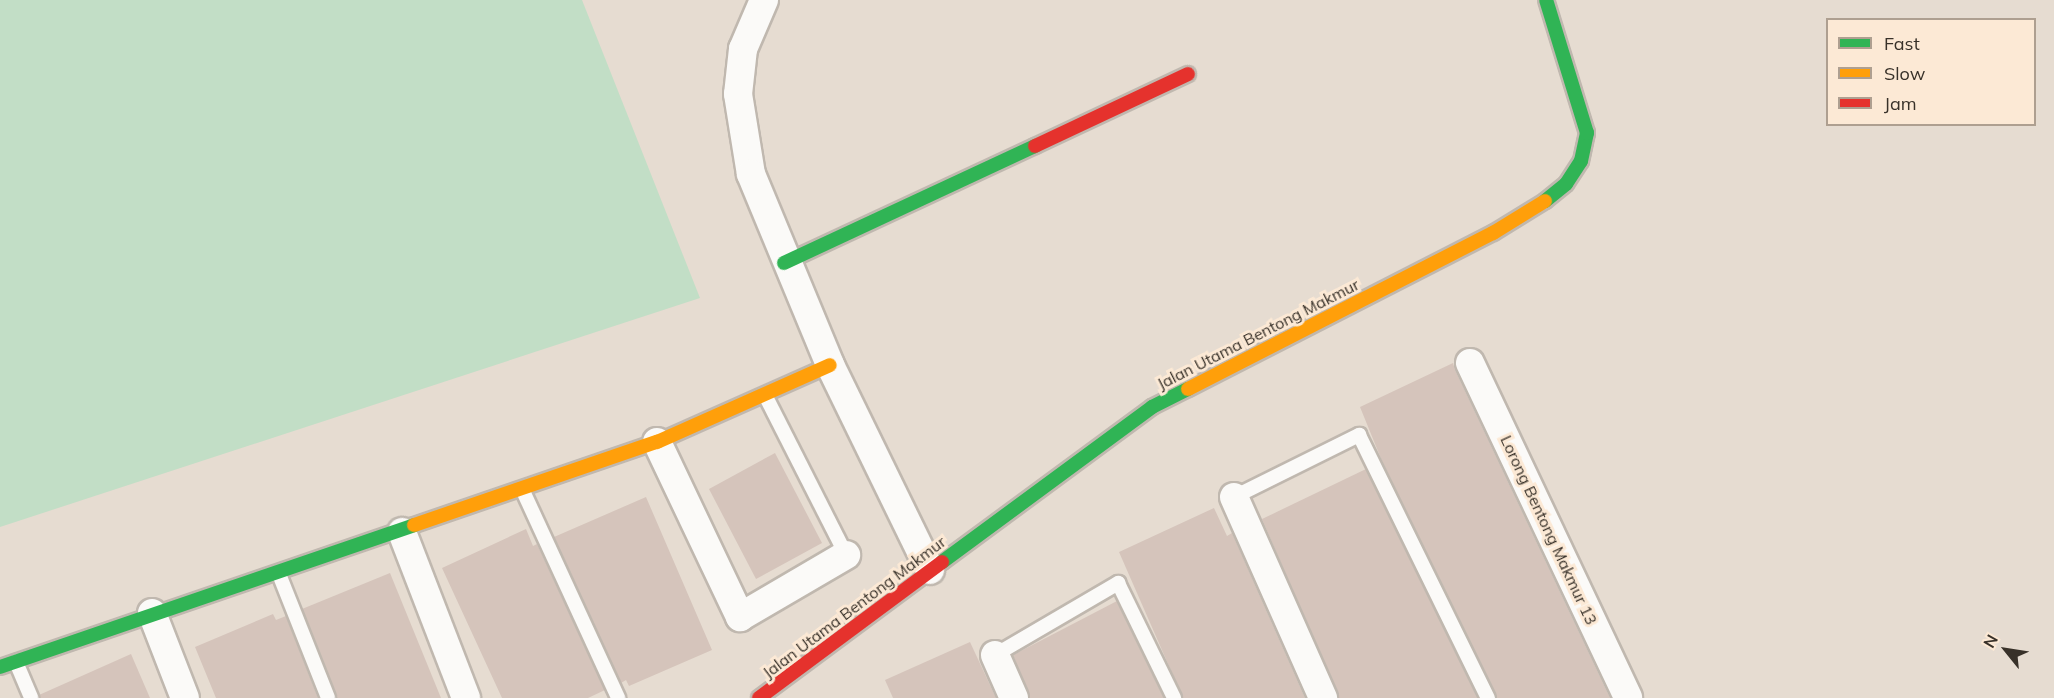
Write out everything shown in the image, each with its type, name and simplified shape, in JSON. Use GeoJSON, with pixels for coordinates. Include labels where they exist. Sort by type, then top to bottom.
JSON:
{"type":"FeatureCollection","features":[{"type":"Feature","properties":{"kind":"street"},"geometry":{"type":"LineString","coordinates":[[764,0],[743,49],[738,94],[742,136],[784,263],[830,365],[930,570]]}},
{"type":"Feature","properties":{"kind":"street","name":"Jalan Utama Bentong Makmur"},"geometry":{"type":"LineString","coordinates":[[759,698],[1152,407],[1536,209],[1566,184],[1581,161],[1587,133],[1546,0]]}},
{"type":"Feature","properties":{"kind":"street"},"geometry":{"type":"LineString","coordinates":[[784,263],[1188,74]]}},
{"type":"Feature","properties":{"kind":"street","name":"Lorong Bentong Makmur 13"},"geometry":{"type":"LineString","coordinates":[[1470,363],[1628,698]]}},
{"type":"Feature","properties":{"kind":"street"},"geometry":{"type":"LineString","coordinates":[[0,667],[152,613],[279,574],[523,491],[657,442],[830,365]]}},
{"type":"Feature","properties":{"kind":"street"},"geometry":{"type":"LineString","coordinates":[[657,442],[740,617],[846,555]]}},
{"type":"Feature","properties":{"kind":"street"},"geometry":{"type":"LineString","coordinates":[[1234,497],[1323,698]]}},
{"type":"Feature","properties":{"kind":"street"},"geometry":{"type":"LineString","coordinates":[[402,532],[466,698]]}},
{"type":"Feature","properties":{"kind":"street"},"geometry":{"type":"LineString","coordinates":[[152,613],[185,698]]}},
{"type":"Feature","properties":{"kind":"street"},"geometry":{"type":"LineString","coordinates":[[995,655],[1014,698]]}},
{"type":"Feature","properties":{"kind":"lane"},"geometry":{"type":"LineString","coordinates":[[765,395],[846,555]]}},
{"type":"Feature","properties":{"kind":"lane"},"geometry":{"type":"LineString","coordinates":[[1234,497],[1359,435],[1488,698]]}},
{"type":"Feature","properties":{"kind":"lane"},"geometry":{"type":"LineString","coordinates":[[523,491],[618,698]]}},
{"type":"Feature","properties":{"kind":"lane"},"geometry":{"type":"LineString","coordinates":[[279,574],[328,698]]}},
{"type":"Feature","properties":{"kind":"lane"},"geometry":{"type":"LineString","coordinates":[[995,655],[1118,583],[1174,698]]}},
{"type":"Feature","properties":{"kind":"lane"},"geometry":{"type":"LineString","coordinates":[[16,662],[31,698]]}},
{"type":"Feature","properties":{"kind":"green space"},"geometry":{"type":"Polygon","coordinates":[[[0,0],[582,0],[700,298],[0,527],[0,0]]]}},
{"type":"Feature","properties":{"kind":"building"},"geometry":{"type":"Polygon","coordinates":[[[1453,363],[1610,698],[1497,698],[1382,461],[1360,407],[1453,363]]]}},
{"type":"Feature","properties":{"kind":"building"},"geometry":{"type":"Polygon","coordinates":[[[775,453],[822,543],[756,579],[709,489],[775,453]]]}},
{"type":"Feature","properties":{"kind":"building"},"geometry":{"type":"Polygon","coordinates":[[[1366,469],[1478,698],[1339,698],[1262,519],[1366,469]]]}},
{"type":"Feature","properties":{"kind":"building"},"geometry":{"type":"Polygon","coordinates":[[[646,497],[712,650],[629,686],[626,680],[621,683],[554,537],[646,497]]]}},
{"type":"Feature","properties":{"kind":"building"},"geometry":{"type":"Polygon","coordinates":[[[1214,508],[1227,536],[1232,533],[1305,698],[1183,698],[1119,552],[1214,508]]]}},
{"type":"Feature","properties":{"kind":"building"},"geometry":{"type":"Polygon","coordinates":[[[526,529],[533,546],[537,544],[605,690],[588,698],[502,698],[442,568],[526,529]]]}},
{"type":"Feature","properties":{"kind":"building"},"geometry":{"type":"Polygon","coordinates":[[[390,573],[441,698],[337,698],[302,609],[390,573]]]}},
{"type":"Feature","properties":{"kind":"building"},"geometry":{"type":"Polygon","coordinates":[[[1117,601],[1164,698],[1030,698],[1013,655],[1117,601]]]}},
{"type":"Feature","properties":{"kind":"building"},"geometry":{"type":"Polygon","coordinates":[[[273,614],[276,620],[286,616],[318,698],[216,698],[195,647],[273,614]]]}},
{"type":"Feature","properties":{"kind":"building"},"geometry":{"type":"Polygon","coordinates":[[[970,642],[996,698],[893,698],[885,680],[970,642]]]}},
{"type":"Feature","properties":{"kind":"building"},"geometry":{"type":"Polygon","coordinates":[[[131,654],[150,698],[40,698],[39,695],[131,654]]]}},
{"type":"Feature","properties":{"kind":"traffic: fast"},"geometry":{"type":"LineString","coordinates":[[1545,201],[1566,184],[1581,161],[1587,133],[1546,0]]}},
{"type":"Feature","properties":{"kind":"traffic: fast"},"geometry":{"type":"LineString","coordinates":[[784,263],[1035,146]]}},
{"type":"Feature","properties":{"kind":"traffic: fast"},"geometry":{"type":"LineString","coordinates":[[942,562],[1152,407],[1188,389]]}},
{"type":"Feature","properties":{"kind":"traffic: fast"},"geometry":{"type":"LineString","coordinates":[[0,667],[414,525]]}},
{"type":"Feature","properties":{"kind":"traffic: slow"},"geometry":{"type":"LineString","coordinates":[[1188,389],[1493,233],[1545,201]]}},
{"type":"Feature","properties":{"kind":"traffic: slow"},"geometry":{"type":"LineString","coordinates":[[414,525],[657,442],[830,365]]}},
{"type":"Feature","properties":{"kind":"traffic: jam"},"geometry":{"type":"LineString","coordinates":[[1035,146],[1188,74]]}},
{"type":"Feature","properties":{"kind":"traffic: jam"},"geometry":{"type":"LineString","coordinates":[[759,698],[942,562]]}}]}
